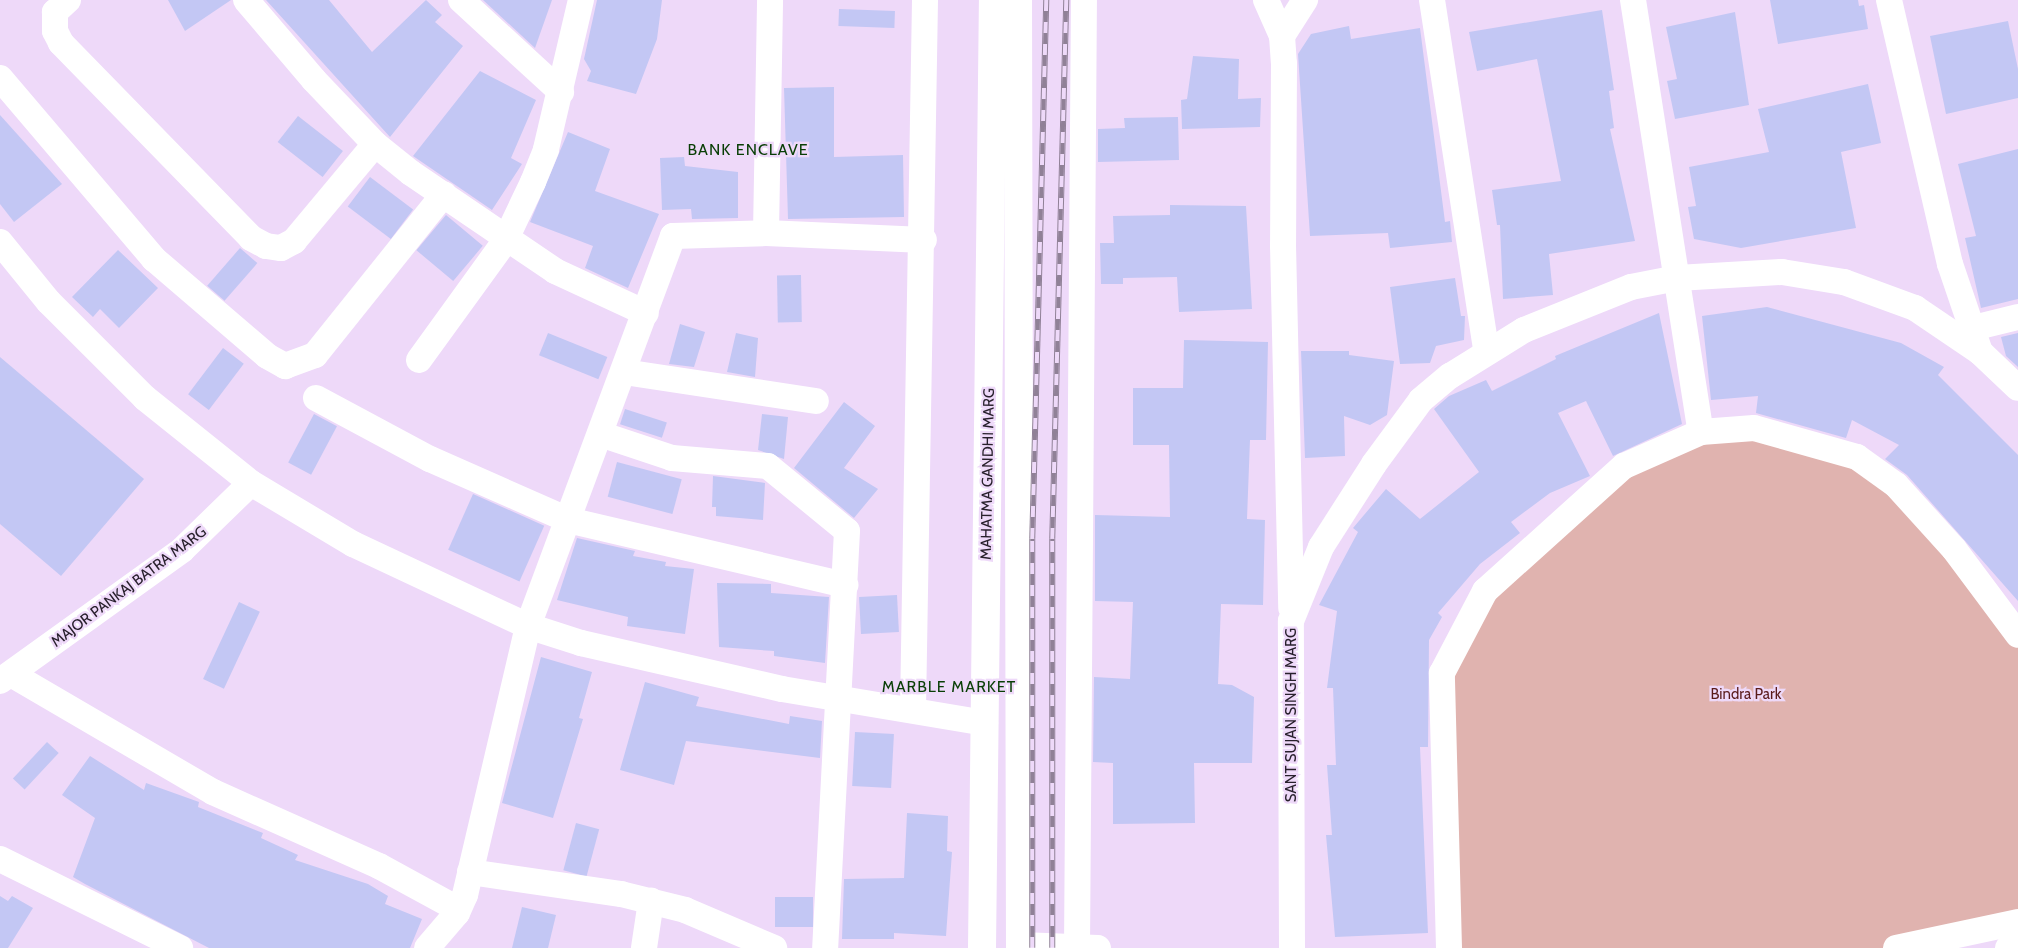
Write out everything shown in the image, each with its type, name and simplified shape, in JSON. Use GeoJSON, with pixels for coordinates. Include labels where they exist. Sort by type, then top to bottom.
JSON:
{"type":"FeatureCollection","features":[{"type":"Feature","properties":{"kind":"main road","name":"MAHATMA GANDHI MARG"},"geometry":{"type":"LineString","coordinates":[[982,948],[994,0]]}},
{"type":"Feature","properties":{"kind":"main road","name":"MAHATMA GANDHI MARG"},"geometry":{"type":"LineString","coordinates":[[1018,0],[1020,946]]}},
{"type":"Feature","properties":{"kind":"street"},"geometry":{"type":"LineString","coordinates":[[68,0],[56,12],[55,31],[61,43],[252,238],[266,246],[280,248],[294,241],[375,144]]}},
{"type":"Feature","properties":{"kind":"street"},"geometry":{"type":"LineString","coordinates":[[246,0],[375,144],[505,240],[561,274],[646,313]]}},
{"type":"Feature","properties":{"kind":"street"},"geometry":{"type":"LineString","coordinates":[[461,0],[560,92]]}},
{"type":"Feature","properties":{"kind":"street"},"geometry":{"type":"LineString","coordinates":[[419,360],[505,240],[546,149],[581,0]]}},
{"type":"Feature","properties":{"kind":"street"},"geometry":{"type":"LineString","coordinates":[[766,233],[770,0]]}},
{"type":"Feature","properties":{"kind":"street"},"geometry":{"type":"LineString","coordinates":[[913,710],[924,240],[925,0]]}},
{"type":"Feature","properties":{"kind":"street"},"geometry":{"type":"LineString","coordinates":[[1020,946],[1084,948],[1084,0]]}},
{"type":"Feature","properties":{"kind":"street"},"geometry":{"type":"LineString","coordinates":[[1266,0],[1282,36],[1291,621]]}},
{"type":"Feature","properties":{"kind":"street"},"geometry":{"type":"LineString","coordinates":[[1282,36],[1305,0]]}},
{"type":"Feature","properties":{"kind":"street"},"geometry":{"type":"LineString","coordinates":[[1432,0],[1486,350]]}},
{"type":"Feature","properties":{"kind":"street"},"geometry":{"type":"LineString","coordinates":[[1633,0],[1701,432]]}},
{"type":"Feature","properties":{"kind":"street"},"geometry":{"type":"LineString","coordinates":[[1890,0],[1975,340],[2018,316]]}},
{"type":"Feature","properties":{"kind":"street"},"geometry":{"type":"LineString","coordinates":[[0,78],[154,259],[267,356],[285,366],[315,355],[444,194]]}},
{"type":"Feature","properties":{"kind":"street"},"geometry":{"type":"LineString","coordinates":[[427,948],[458,909],[470,872],[528,626],[646,313],[673,236],[684,233],[766,233],[924,240]]}},
{"type":"Feature","properties":{"kind":"street"},"geometry":{"type":"LineString","coordinates":[[0,242],[50,302],[145,398],[251,484],[353,544],[528,626],[640,658],[841,698],[985,723]]}},
{"type":"Feature","properties":{"kind":"street","name":"SANT SUJAN SINGH MARG"},"geometry":{"type":"LineString","coordinates":[[1292,948],[1291,621],[1321,547],[1374,464],[1421,400],[1486,350],[1631,287],[1677,278],[1782,272],[1844,282],[1915,308],[1975,340],[2018,388]]}},
{"type":"Feature","properties":{"kind":"street"},"geometry":{"type":"LineString","coordinates":[[624,372],[816,401]]}},
{"type":"Feature","properties":{"kind":"street"},"geometry":{"type":"LineString","coordinates":[[316,398],[430,458],[568,520],[845,585]]}},
{"type":"Feature","properties":{"kind":"street"},"geometry":{"type":"LineString","coordinates":[[1448,948],[1442,673],[1485,591],[1549,531],[1624,466],[1701,432],[1754,428],[1857,457],[1896,485],[1954,548],[2018,636]]}},
{"type":"Feature","properties":{"kind":"street"},"geometry":{"type":"LineString","coordinates":[[600,434],[672,458],[768,466],[847,532],[841,698],[825,948]]}},
{"type":"Feature","properties":{"kind":"street","name":"MAJOR PANKAJ BATRA MARG"},"geometry":{"type":"LineString","coordinates":[[6,678],[182,550],[251,484]]}},
{"type":"Feature","properties":{"kind":"street"},"geometry":{"type":"LineString","coordinates":[[6,678],[213,792],[379,866],[458,909]]}},
{"type":"Feature","properties":{"kind":"street"},"geometry":{"type":"LineString","coordinates":[[0,860],[180,948]]}},
{"type":"Feature","properties":{"kind":"street"},"geometry":{"type":"LineString","coordinates":[[470,872],[651,901],[685,910],[763,946]]}},
{"type":"Feature","properties":{"kind":"street"},"geometry":{"type":"LineString","coordinates":[[644,948],[651,901]]}},
{"type":"Feature","properties":{"kind":"street"},"geometry":{"type":"LineString","coordinates":[[1896,948],[2018,922]]}},
{"type":"Feature","properties":{"kind":"street"},"geometry":{"type":"LineString","coordinates":[[2008,948],[2018,946]]}},
{"type":"Feature","properties":{"kind":"green space","name":"Bindra Park"},"geometry":{"type":"Polygon","coordinates":[[[1701,432],[1857,457],[2018,635],[2018,922],[1891,948],[1449,948],[1442,673],[1485,591],[1556,524],[1701,432]]]}},
{"type":"Feature","properties":{"kind":"building"},"geometry":{"type":"Polygon","coordinates":[[[168,0],[231,0],[185,31],[168,0]]]}},
{"type":"Feature","properties":{"kind":"building"},"geometry":{"type":"Polygon","coordinates":[[[266,0],[329,0],[372,52],[426,0],[442,15],[435,22],[463,46],[390,137],[266,0]]]}},
{"type":"Feature","properties":{"kind":"building"},"geometry":{"type":"Polygon","coordinates":[[[483,0],[552,0],[535,48],[483,0]]]}},
{"type":"Feature","properties":{"kind":"building"},"geometry":{"type":"Polygon","coordinates":[[[597,0],[662,0],[657,39],[636,94],[587,81],[591,71],[584,59],[597,0]]]}},
{"type":"Feature","properties":{"kind":"building"},"geometry":{"type":"Polygon","coordinates":[[[1770,0],[1858,0],[1859,6],[1864,5],[1868,29],[1778,44],[1770,0]]]}},
{"type":"Feature","properties":{"kind":"building"},"geometry":{"type":"Polygon","coordinates":[[[839,9],[895,11],[894,28],[838,26],[839,9]]]}},
{"type":"Feature","properties":{"kind":"building"},"geometry":{"type":"Polygon","coordinates":[[[1602,10],[1614,90],[1609,91],[1614,128],[1610,129],[1635,241],[1549,254],[1553,295],[1503,299],[1500,225],[1497,225],[1492,190],[1561,181],[1537,59],[1477,71],[1469,32],[1602,10]]]}},
{"type":"Feature","properties":{"kind":"building"},"geometry":{"type":"Polygon","coordinates":[[[1735,12],[1749,105],[1675,119],[1667,81],[1677,79],[1666,27],[1735,12]]]}},
{"type":"Feature","properties":{"kind":"building"},"geometry":{"type":"Polygon","coordinates":[[[2008,21],[2018,69],[2018,98],[1946,114],[1930,36],[2008,21]]]}},
{"type":"Feature","properties":{"kind":"building"},"geometry":{"type":"Polygon","coordinates":[[[1349,26],[1351,39],[1420,28],[1445,222],[1450,221],[1452,242],[1390,248],[1388,233],[1310,236],[1298,54],[1311,34],[1349,26]]]}},
{"type":"Feature","properties":{"kind":"building"},"geometry":{"type":"Polygon","coordinates":[[[1193,56],[1239,59],[1238,99],[1261,98],[1260,127],[1182,129],[1181,100],[1187,99],[1193,56]]]}},
{"type":"Feature","properties":{"kind":"building"},"geometry":{"type":"Polygon","coordinates":[[[480,71],[536,100],[511,158],[522,164],[492,210],[413,156],[480,71]]]}},
{"type":"Feature","properties":{"kind":"building"},"geometry":{"type":"Polygon","coordinates":[[[1868,84],[1881,143],[1841,152],[1856,228],[1741,248],[1694,239],[1688,207],[1696,206],[1689,167],[1769,152],[1758,109],[1868,84]]]}},
{"type":"Feature","properties":{"kind":"building"},"geometry":{"type":"Polygon","coordinates":[[[834,87],[834,157],[903,155],[904,217],[788,219],[784,88],[834,87]]]}},
{"type":"Feature","properties":{"kind":"building"},"geometry":{"type":"Polygon","coordinates":[[[0,115],[62,184],[14,222],[0,204],[0,115]]]}},
{"type":"Feature","properties":{"kind":"building"},"geometry":{"type":"Polygon","coordinates":[[[298,116],[343,151],[323,177],[278,142],[298,116]]]}},
{"type":"Feature","properties":{"kind":"building"},"geometry":{"type":"Polygon","coordinates":[[[1178,117],[1179,160],[1098,162],[1098,129],[1125,128],[1124,118],[1178,117]]]}},
{"type":"Feature","properties":{"kind":"building"},"geometry":{"type":"Polygon","coordinates":[[[568,132],[610,149],[595,191],[659,214],[628,288],[585,268],[593,246],[530,222],[568,132]]]}},
{"type":"Feature","properties":{"kind":"building"},"geometry":{"type":"Polygon","coordinates":[[[2018,149],[2018,299],[1981,308],[1965,238],[1976,236],[1958,164],[2018,149]]]}},
{"type":"Feature","properties":{"kind":"building"},"geometry":{"type":"Polygon","coordinates":[[[684,157],[685,166],[738,172],[738,218],[692,219],[691,209],[662,210],[660,158],[684,157]]]}},
{"type":"Feature","properties":{"kind":"building"},"geometry":{"type":"Polygon","coordinates":[[[370,177],[413,209],[391,239],[348,207],[370,177]]]}},
{"type":"Feature","properties":{"kind":"building"},"geometry":{"type":"Polygon","coordinates":[[[1170,205],[1246,206],[1252,309],[1179,312],[1177,277],[1123,278],[1123,284],[1101,284],[1100,243],[1114,243],[1113,216],[1170,215],[1170,205]]]}},
{"type":"Feature","properties":{"kind":"building"},"geometry":{"type":"Polygon","coordinates":[[[446,215],[483,246],[453,281],[416,250],[446,215]]]}},
{"type":"Feature","properties":{"kind":"building"},"geometry":{"type":"Polygon","coordinates":[[[240,248],[257,263],[225,301],[207,286],[240,248]]]}},
{"type":"Feature","properties":{"kind":"building"},"geometry":{"type":"Polygon","coordinates":[[[118,250],[158,288],[119,328],[100,309],[93,317],[72,297],[118,250]]]}},
{"type":"Feature","properties":{"kind":"building"},"geometry":{"type":"Polygon","coordinates":[[[777,275],[801,275],[802,322],[778,322],[777,275]]]}},
{"type":"Feature","properties":{"kind":"building"},"geometry":{"type":"Polygon","coordinates":[[[1455,278],[1461,316],[1465,316],[1464,340],[1436,346],[1430,363],[1400,364],[1390,287],[1455,278]]]}},
{"type":"Feature","properties":{"kind":"building"},"geometry":{"type":"Polygon","coordinates":[[[1767,307],[1901,343],[1944,367],[1938,375],[2018,455],[2018,601],[1907,475],[1885,459],[1899,445],[1852,420],[1846,438],[1756,413],[1758,396],[1711,400],[1702,316],[1767,307]]]}},
{"type":"Feature","properties":{"kind":"building"},"geometry":{"type":"Polygon","coordinates":[[[1659,313],[1682,424],[1613,456],[1586,401],[1558,413],[1590,476],[1550,493],[1511,522],[1520,533],[1480,564],[1438,613],[1442,617],[1429,640],[1428,747],[1420,747],[1428,933],[1335,937],[1326,835],[1332,835],[1327,765],[1336,765],[1333,688],[1327,688],[1337,611],[1319,605],[1358,532],[1353,528],[1386,489],[1420,519],[1479,472],[1434,409],[1449,396],[1486,380],[1492,391],[1556,359],[1555,356],[1659,313]]]}},
{"type":"Feature","properties":{"kind":"building"},"geometry":{"type":"Polygon","coordinates":[[[680,324],[705,332],[694,367],[669,364],[680,324]]]}},
{"type":"Feature","properties":{"kind":"building"},"geometry":{"type":"Polygon","coordinates":[[[548,333],[607,357],[598,379],[539,355],[548,333]]]}},
{"type":"Feature","properties":{"kind":"building"},"geometry":{"type":"Polygon","coordinates":[[[736,333],[758,338],[755,377],[727,372],[736,333]]]}},
{"type":"Feature","properties":{"kind":"building"},"geometry":{"type":"Polygon","coordinates":[[[2018,333],[2018,367],[2006,356],[2001,337],[2018,333]]]}},
{"type":"Feature","properties":{"kind":"building"},"geometry":{"type":"Polygon","coordinates":[[[1184,340],[1268,342],[1266,440],[1250,440],[1247,519],[1265,520],[1263,605],[1221,604],[1218,684],[1232,685],[1254,697],[1252,763],[1194,763],[1195,823],[1113,824],[1113,763],[1093,762],[1094,677],[1130,679],[1133,602],[1095,601],[1095,515],[1170,517],[1169,445],[1133,445],[1133,388],[1183,388],[1184,340]]]}},
{"type":"Feature","properties":{"kind":"building"},"geometry":{"type":"Polygon","coordinates":[[[223,348],[244,364],[209,410],[188,394],[223,348]]]}},
{"type":"Feature","properties":{"kind":"building"},"geometry":{"type":"Polygon","coordinates":[[[1301,351],[1349,351],[1349,355],[1394,361],[1387,415],[1370,425],[1344,416],[1345,456],[1305,458],[1301,351]]]}},
{"type":"Feature","properties":{"kind":"building"},"geometry":{"type":"Polygon","coordinates":[[[0,357],[144,479],[61,576],[0,524],[0,357]]]}},
{"type":"Feature","properties":{"kind":"building"},"geometry":{"type":"Polygon","coordinates":[[[844,402],[875,426],[844,468],[878,489],[854,518],[794,468],[844,402]]]}},
{"type":"Feature","properties":{"kind":"building"},"geometry":{"type":"Polygon","coordinates":[[[625,409],[667,423],[662,438],[620,424],[625,409]]]}},
{"type":"Feature","properties":{"kind":"building"},"geometry":{"type":"Polygon","coordinates":[[[314,414],[337,426],[311,475],[288,463],[314,414]]]}},
{"type":"Feature","properties":{"kind":"building"},"geometry":{"type":"Polygon","coordinates":[[[762,414],[788,417],[784,459],[758,450],[762,414]]]}},
{"type":"Feature","properties":{"kind":"building"},"geometry":{"type":"Polygon","coordinates":[[[617,462],[682,479],[672,514],[608,497],[617,462]]]}},
{"type":"Feature","properties":{"kind":"building"},"geometry":{"type":"Polygon","coordinates":[[[713,476],[765,483],[763,520],[716,516],[716,507],[712,507],[713,476]]]}},
{"type":"Feature","properties":{"kind":"building"},"geometry":{"type":"Polygon","coordinates":[[[473,494],[544,526],[519,581],[448,550],[473,494]]]}},
{"type":"Feature","properties":{"kind":"building"},"geometry":{"type":"Polygon","coordinates":[[[577,538],[635,551],[633,556],[666,562],[665,566],[694,569],[685,634],[627,626],[628,617],[557,600],[577,538]]]}},
{"type":"Feature","properties":{"kind":"building"},"geometry":{"type":"Polygon","coordinates":[[[717,583],[771,584],[771,593],[829,597],[825,663],[774,656],[774,651],[719,647],[717,583]]]}},
{"type":"Feature","properties":{"kind":"building"},"geometry":{"type":"Polygon","coordinates":[[[897,595],[899,632],[861,634],[859,597],[897,595]]]}},
{"type":"Feature","properties":{"kind":"building"},"geometry":{"type":"Polygon","coordinates":[[[239,602],[260,612],[224,689],[203,679],[239,602]]]}},
{"type":"Feature","properties":{"kind":"building"},"geometry":{"type":"Polygon","coordinates":[[[541,657],[592,672],[579,718],[583,719],[553,818],[502,803],[541,657]]]}},
{"type":"Feature","properties":{"kind":"building"},"geometry":{"type":"Polygon","coordinates":[[[645,682],[699,697],[696,706],[789,724],[790,716],[822,721],[820,758],[686,741],[674,785],[620,770],[645,682]]]}},
{"type":"Feature","properties":{"kind":"building"},"geometry":{"type":"Polygon","coordinates":[[[855,732],[894,734],[891,788],[852,786],[855,732]]]}},
{"type":"Feature","properties":{"kind":"building"},"geometry":{"type":"Polygon","coordinates":[[[47,742],[59,753],[25,789],[13,779],[47,742]]]}},
{"type":"Feature","properties":{"kind":"building"},"geometry":{"type":"Polygon","coordinates":[[[90,756],[144,790],[146,783],[199,802],[198,807],[263,833],[261,838],[298,855],[295,860],[368,884],[388,896],[385,904],[422,919],[410,948],[209,948],[73,877],[95,818],[62,795],[90,756]]]}},
{"type":"Feature","properties":{"kind":"building"},"geometry":{"type":"Polygon","coordinates":[[[907,813],[948,816],[947,851],[952,852],[946,936],[894,933],[894,939],[842,939],[844,879],[904,878],[907,813]]]}},
{"type":"Feature","properties":{"kind":"building"},"geometry":{"type":"Polygon","coordinates":[[[576,823],[599,829],[587,877],[563,870],[576,823]]]}},
{"type":"Feature","properties":{"kind":"building"},"geometry":{"type":"Polygon","coordinates":[[[0,896],[8,901],[12,896],[33,908],[8,948],[0,948],[0,896]]]}},
{"type":"Feature","properties":{"kind":"building"},"geometry":{"type":"Polygon","coordinates":[[[775,897],[813,897],[813,927],[775,927],[775,897]]]}},
{"type":"Feature","properties":{"kind":"building"},"geometry":{"type":"Polygon","coordinates":[[[522,907],[556,915],[548,948],[512,948],[522,907]]]}},
{"type":"Feature","properties":{"kind":"railway"},"geometry":{"type":"LineString","coordinates":[[1032,948],[1032,539],[1046,0]]}},
{"type":"Feature","properties":{"kind":"railway"},"geometry":{"type":"LineString","coordinates":[[1052,948],[1052,539],[1066,0]]}},
{"type":"Feature","properties":{"kind":"district","name":"BANK ENCLAVE"},"geometry":{"type":"Point","coordinates":[748,150]}},
{"type":"Feature","properties":{"kind":"district","name":"MARBLE MARKET"},"geometry":{"type":"Point","coordinates":[949,687]}}]}
